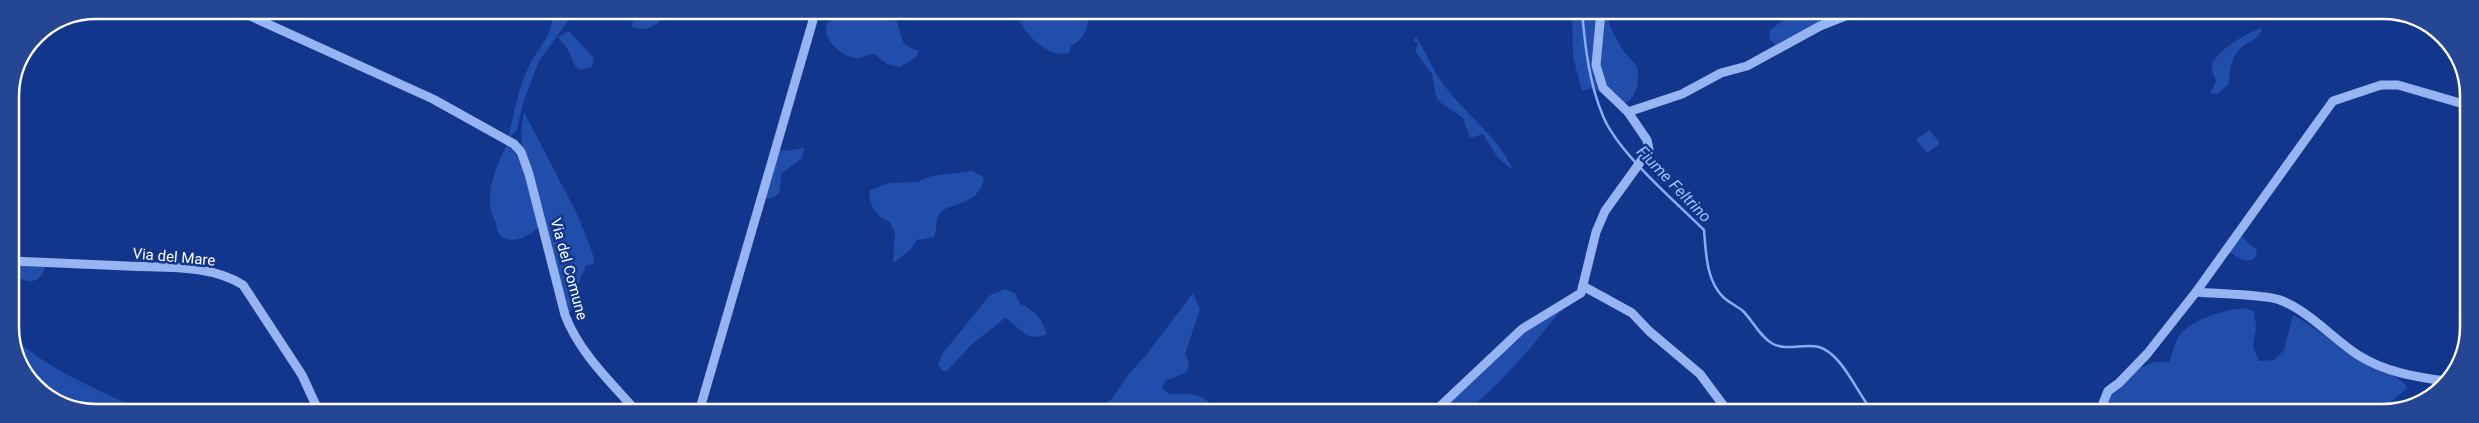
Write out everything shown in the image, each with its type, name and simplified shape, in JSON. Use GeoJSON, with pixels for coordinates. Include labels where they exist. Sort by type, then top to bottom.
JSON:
{"type":"FeatureCollection","features":[{"type":"Feature","properties":{"kind":"street","name":"Via del Comune"},"geometry":{"type":"LineString","coordinates":[[257,19],[433,99],[514,144],[521,152],[529,174],[565,315],[572,334],[604,376],[630,404]]}},
{"type":"Feature","properties":{"kind":"street"},"geometry":{"type":"LineString","coordinates":[[701,404],[813,19]]}},
{"type":"Feature","properties":{"kind":"street"},"geometry":{"type":"LineString","coordinates":[[1443,404],[1522,330],[1581,293],[1596,232],[1605,211],[1633,169],[1649,150],[1647,140],[1628,112],[1603,88],[1596,65],[1600,19]]}},
{"type":"Feature","properties":{"kind":"street"},"geometry":{"type":"LineString","coordinates":[[1628,112],[1682,94],[1721,73],[1747,66],[1820,26],[1838,19]]}},
{"type":"Feature","properties":{"kind":"street"},"geometry":{"type":"LineString","coordinates":[[2103,404],[2108,391],[2119,383],[2147,354],[2196,292],[2333,101],[2381,85],[2398,85],[2460,103]]}},
{"type":"Feature","properties":{"kind":"street","name":"Via del Mare"},"geometry":{"type":"LineString","coordinates":[[19,261],[184,269],[217,273],[231,277],[243,285],[302,375],[316,404]]}},
{"type":"Feature","properties":{"kind":"street"},"geometry":{"type":"LineString","coordinates":[[1583,286],[1632,313],[1649,331],[1700,374],[1722,404]]}},
{"type":"Feature","properties":{"kind":"street"},"geometry":{"type":"LineString","coordinates":[[2196,292],[2278,300],[2293,308],[2358,355],[2382,367],[2412,377],[2439,379]]}},
{"type":"Feature","properties":{"kind":"shaded area"},"geometry":{"type":"Polygon","coordinates":[[[552,19],[569,19],[539,61],[523,103],[517,130],[508,138],[522,83],[529,66],[548,35],[552,19]]]}},
{"type":"Feature","properties":{"kind":"shaded area"},"geometry":{"type":"Polygon","coordinates":[[[634,19],[662,19],[648,28],[643,29],[631,26],[634,19]]]}},
{"type":"Feature","properties":{"kind":"shaded area"},"geometry":{"type":"Polygon","coordinates":[[[878,19],[897,21],[904,43],[919,51],[915,58],[900,67],[887,64],[874,54],[856,58],[852,57],[842,52],[829,40],[826,31],[829,20],[878,19]]]}},
{"type":"Feature","properties":{"kind":"shaded area"},"geometry":{"type":"Polygon","coordinates":[[[1018,19],[1088,19],[1086,31],[1080,40],[1071,46],[1070,52],[1062,54],[1044,48],[1022,26],[1018,19]]]}},
{"type":"Feature","properties":{"kind":"shaded area"},"geometry":{"type":"Polygon","coordinates":[[[1572,19],[1608,19],[1619,43],[1637,68],[1638,79],[1633,97],[1625,103],[1619,103],[1592,88],[1582,91],[1573,57],[1572,19]]]}},
{"type":"Feature","properties":{"kind":"shaded area"},"geometry":{"type":"Polygon","coordinates":[[[1785,19],[1836,19],[1778,48],[1769,38],[1770,30],[1785,19]]]}},
{"type":"Feature","properties":{"kind":"shaded area"},"geometry":{"type":"Polygon","coordinates":[[[2262,28],[2258,36],[2240,48],[2234,56],[2228,85],[2218,93],[2210,94],[2216,82],[2212,70],[2214,60],[2225,49],[2241,38],[2262,28]]]}},
{"type":"Feature","properties":{"kind":"shaded area"},"geometry":{"type":"Polygon","coordinates":[[[569,31],[594,58],[592,66],[581,69],[575,66],[568,50],[558,37],[569,31]]]}},
{"type":"Feature","properties":{"kind":"shaded area"},"geometry":{"type":"Polygon","coordinates":[[[1416,37],[1451,95],[1490,135],[1507,158],[1513,170],[1498,158],[1483,134],[1470,138],[1463,118],[1441,103],[1436,96],[1432,74],[1415,51],[1418,43],[1413,41],[1416,37]]]}},
{"type":"Feature","properties":{"kind":"shaded area"},"geometry":{"type":"Polygon","coordinates":[[[524,112],[578,216],[593,255],[594,264],[586,265],[579,282],[580,298],[567,316],[522,150],[521,132],[524,112]]]}},
{"type":"Feature","properties":{"kind":"shaded area"},"geometry":{"type":"Polygon","coordinates":[[[1930,130],[1940,144],[1927,153],[1916,139],[1930,130]]]}},
{"type":"Feature","properties":{"kind":"shaded area"},"geometry":{"type":"Polygon","coordinates":[[[508,143],[524,172],[539,227],[524,237],[513,240],[502,237],[498,232],[490,202],[494,175],[508,143]]]}},
{"type":"Feature","properties":{"kind":"shaded area"},"geometry":{"type":"Polygon","coordinates":[[[804,148],[802,158],[781,174],[780,192],[774,197],[765,199],[779,150],[786,151],[804,148]]]}},
{"type":"Feature","properties":{"kind":"shaded area"},"geometry":{"type":"Polygon","coordinates":[[[972,171],[982,176],[984,181],[980,190],[967,200],[943,211],[936,223],[934,237],[917,240],[911,249],[893,263],[895,233],[890,222],[874,210],[869,191],[888,183],[917,182],[932,176],[972,171]]]}},
{"type":"Feature","properties":{"kind":"shaded area"},"geometry":{"type":"Polygon","coordinates":[[[2238,234],[2257,250],[2255,258],[2244,260],[2227,251],[2238,234]]]}},
{"type":"Feature","properties":{"kind":"shaded area"},"geometry":{"type":"Polygon","coordinates":[[[19,264],[46,266],[40,277],[36,280],[28,281],[19,277],[19,264]]]}},
{"type":"Feature","properties":{"kind":"shaded area"},"geometry":{"type":"Polygon","coordinates":[[[1005,289],[1015,293],[1020,304],[1037,315],[1047,334],[1033,337],[1027,335],[1005,318],[971,345],[947,371],[943,371],[938,364],[943,353],[990,295],[1005,289]]]}},
{"type":"Feature","properties":{"kind":"shaded area"},"geometry":{"type":"Polygon","coordinates":[[[1193,293],[1200,309],[1185,355],[1189,362],[1187,372],[1165,381],[1162,388],[1170,394],[1198,396],[1210,404],[1104,404],[1111,400],[1129,374],[1147,354],[1193,293]]]}},
{"type":"Feature","properties":{"kind":"shaded area"},"geometry":{"type":"Polygon","coordinates":[[[1571,301],[1555,317],[1509,372],[1476,404],[1444,404],[1518,334],[1571,301]]]}},
{"type":"Feature","properties":{"kind":"shaded area"},"geometry":{"type":"Polygon","coordinates":[[[2244,308],[2254,311],[2256,328],[2253,347],[2259,361],[2274,360],[2284,350],[2293,315],[2364,362],[2397,378],[2408,387],[2390,404],[2383,404],[2106,404],[2113,390],[2142,367],[2155,362],[2169,362],[2177,339],[2185,330],[2200,320],[2227,311],[2244,308]]]}},
{"type":"Feature","properties":{"kind":"shaded area"},"geometry":{"type":"Polygon","coordinates":[[[20,343],[42,360],[93,388],[128,404],[86,404],[71,400],[53,391],[45,385],[29,366],[20,343]]]}},
{"type":"Feature","properties":{"kind":"waterway","name":"Fiume Feltrino"},"geometry":{"type":"LineString","coordinates":[[1583,19],[1591,78],[1603,116],[1610,130],[1634,161],[1704,230],[1710,275],[1718,291],[1724,298],[1743,311],[1760,333],[1773,344],[1784,347],[1814,346],[1828,351],[1843,366],[1867,404]]}}]}
